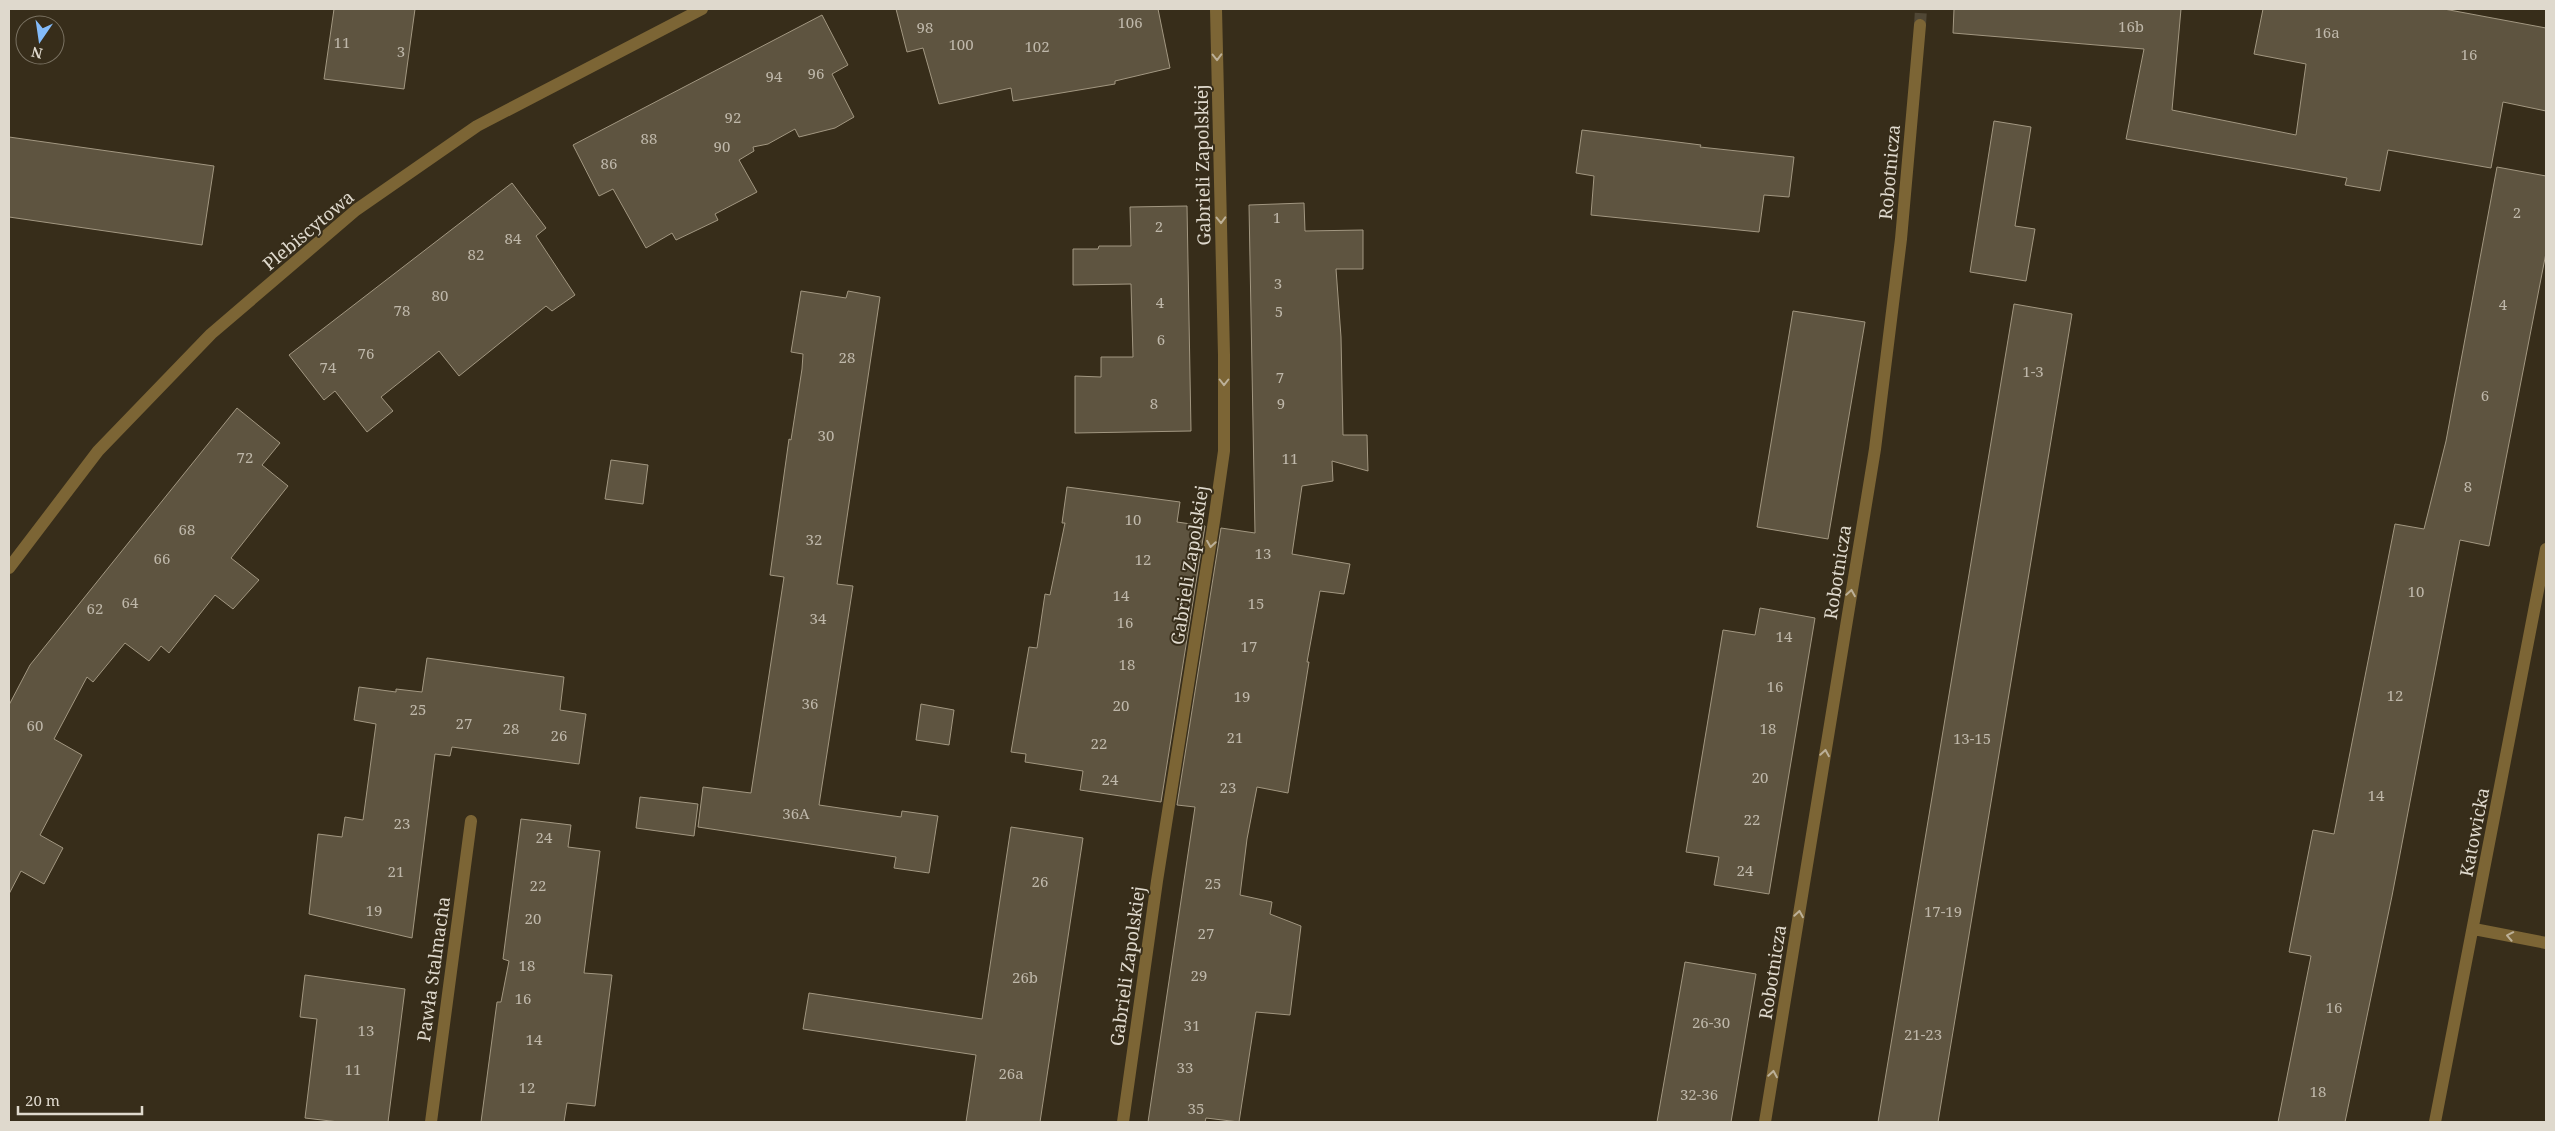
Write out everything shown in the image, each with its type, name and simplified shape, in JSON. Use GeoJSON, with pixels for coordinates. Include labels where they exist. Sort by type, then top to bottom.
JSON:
{"type":"FeatureCollection","features":[{"type":"Feature","properties":{"kind":"street","name":"Plebiscytowa"},"geometry":{"type":"LineString","coordinates":[[9,568],[98,451],[204,341],[356,210],[477,126],[702,9]]}},
{"type":"Feature","properties":{"kind":"street","name":"Gabrieli Zapolskiej"},"geometry":{"type":"LineString","coordinates":[[1123,1122],[1157,882],[1216,513],[1224,451],[1224,355],[1216,9]]}},
{"type":"Feature","properties":{"kind":"street","name":"Robotnicza"},"geometry":{"type":"LineString","coordinates":[[1765,1122],[1875,449],[1901,239],[1920,25]]}},
{"type":"Feature","properties":{"kind":"street","name":"Katowicka"},"geometry":{"type":"LineString","coordinates":[[2435,1122],[2474,929],[2546,549]]}},
{"type":"Feature","properties":{"kind":"street","name":"Pawła Stalmacha"},"geometry":{"type":"LineString","coordinates":[[430,1122],[470,821]]}},
{"type":"Feature","properties":{"kind":"street"},"geometry":{"type":"LineString","coordinates":[[2474,929],[2546,943]]}},
{"type":"Feature","properties":{"kind":"building"},"geometry":{"type":"Polygon","coordinates":[[[334,9],[415,9],[404,89],[324,79],[334,9]]]}},
{"type":"Feature","properties":{"kind":"building"},"geometry":{"type":"Polygon","coordinates":[[[896,9],[1158,9],[1170,68],[1115,81],[1115,84],[1013,101],[1011,88],[939,104],[923,48],[907,52],[896,9]]]}},
{"type":"Feature","properties":{"kind":"building"},"geometry":{"type":"Polygon","coordinates":[[[1954,9],[2181,9],[2172,110],[2296,135],[2306,64],[2254,54],[2263,9],[2444,9],[2546,28],[2546,111],[2503,102],[2491,168],[2388,150],[2380,191],[2345,185],[2347,178],[2126,139],[2144,49],[1953,33],[1954,9]]]}},
{"type":"Feature","properties":{"kind":"building"},"geometry":{"type":"Polygon","coordinates":[[[822,15],[848,65],[832,74],[854,117],[835,128],[799,137],[795,129],[768,144],[753,147],[754,151],[739,160],[757,192],[715,214],[718,220],[676,240],[672,233],[646,248],[613,189],[599,196],[573,145],[822,15]]]}},
{"type":"Feature","properties":{"kind":"building"},"geometry":{"type":"Polygon","coordinates":[[[1994,121],[2031,127],[2015,226],[2035,229],[2026,281],[1970,272],[1994,121]]]}},
{"type":"Feature","properties":{"kind":"building"},"geometry":{"type":"Polygon","coordinates":[[[1582,130],[1701,145],[1700,147],[1794,157],[1789,197],[1764,195],[1759,232],[1591,215],[1594,176],[1576,173],[1582,130]]]}},
{"type":"Feature","properties":{"kind":"building"},"geometry":{"type":"Polygon","coordinates":[[[9,137],[214,166],[202,245],[9,217],[9,137]]]}},
{"type":"Feature","properties":{"kind":"building"},"geometry":{"type":"Polygon","coordinates":[[[2497,167],[2546,176],[2546,253],[2489,546],[2460,540],[2392,896],[2345,1122],[2278,1122],[2311,956],[2289,952],[2313,830],[2334,834],[2395,524],[2424,529],[2446,441],[2497,167]]]}},
{"type":"Feature","properties":{"kind":"building"},"geometry":{"type":"Polygon","coordinates":[[[512,183],[546,228],[536,236],[575,295],[552,311],[546,306],[459,376],[439,351],[381,397],[393,411],[367,432],[335,391],[324,400],[289,355],[512,183]]]}},
{"type":"Feature","properties":{"kind":"building"},"geometry":{"type":"Polygon","coordinates":[[[1304,203],[1305,231],[1363,230],[1363,269],[1336,269],[1341,337],[1343,435],[1367,435],[1368,471],[1332,461],[1333,481],[1302,486],[1292,554],[1350,564],[1344,594],[1320,591],[1307,662],[1309,662],[1288,793],[1257,787],[1247,839],[1240,895],[1272,902],[1270,914],[1301,926],[1290,1015],[1256,1012],[1239,1122],[1206,1118],[1205,1122],[1148,1122],[1195,807],[1177,805],[1221,528],[1255,533],[1249,205],[1304,203]]]}},
{"type":"Feature","properties":{"kind":"building"},"geometry":{"type":"Polygon","coordinates":[[[1187,206],[1191,431],[1075,433],[1075,376],[1101,377],[1101,357],[1133,357],[1131,284],[1073,285],[1073,249],[1098,249],[1099,246],[1131,246],[1130,207],[1187,206]]]}},
{"type":"Feature","properties":{"kind":"building"},"geometry":{"type":"Polygon","coordinates":[[[801,291],[846,298],[848,291],[880,297],[837,584],[853,586],[819,805],[901,817],[902,811],[938,816],[929,873],[894,868],[896,857],[698,827],[703,787],[751,793],[784,577],[770,575],[789,439],[791,440],[802,369],[803,354],[791,352],[801,291]]]}},
{"type":"Feature","properties":{"kind":"building"},"geometry":{"type":"Polygon","coordinates":[[[2014,304],[2072,314],[1938,1122],[1878,1122],[2014,304]]]}},
{"type":"Feature","properties":{"kind":"building"},"geometry":{"type":"Polygon","coordinates":[[[1793,311],[1865,322],[1828,539],[1757,527],[1793,311]]]}},
{"type":"Feature","properties":{"kind":"building"},"geometry":{"type":"Polygon","coordinates":[[[237,408],[280,443],[262,465],[288,486],[231,558],[259,580],[233,609],[215,595],[169,653],[161,646],[149,661],[125,643],[93,682],[87,677],[54,739],[82,755],[40,835],[63,848],[44,884],[21,871],[9,894],[9,705],[30,665],[237,408]]]}},
{"type":"Feature","properties":{"kind":"building"},"geometry":{"type":"Polygon","coordinates":[[[611,460],[648,465],[643,504],[605,499],[611,460]]]}},
{"type":"Feature","properties":{"kind":"building"},"geometry":{"type":"Polygon","coordinates":[[[1067,487],[1180,502],[1177,522],[1205,526],[1161,802],[1080,790],[1083,771],[1025,762],[1026,754],[1011,752],[1029,647],[1037,648],[1045,594],[1050,595],[1065,523],[1062,523],[1067,487]]]}},
{"type":"Feature","properties":{"kind":"building"},"geometry":{"type":"Polygon","coordinates":[[[1760,608],[1815,618],[1769,894],[1714,885],[1719,857],[1686,852],[1723,630],[1755,635],[1760,608]]]}},
{"type":"Feature","properties":{"kind":"building"},"geometry":{"type":"Polygon","coordinates":[[[427,658],[564,677],[560,710],[586,714],[579,764],[452,747],[450,756],[435,754],[412,938],[309,914],[318,834],[342,837],[345,817],[363,820],[376,724],[354,720],[359,687],[396,692],[396,689],[422,692],[427,658]]]}},
{"type":"Feature","properties":{"kind":"building"},"geometry":{"type":"Polygon","coordinates":[[[921,704],[954,710],[949,745],[916,740],[921,704]]]}},
{"type":"Feature","properties":{"kind":"building"},"geometry":{"type":"Polygon","coordinates":[[[640,797],[698,804],[694,836],[636,828],[640,797]]]}},
{"type":"Feature","properties":{"kind":"building"},"geometry":{"type":"Polygon","coordinates":[[[521,819],[571,825],[568,847],[600,851],[584,973],[612,975],[595,1106],[567,1103],[564,1122],[481,1122],[497,1002],[501,1002],[509,961],[503,959],[521,819]]]}},
{"type":"Feature","properties":{"kind":"building"},"geometry":{"type":"Polygon","coordinates":[[[1011,827],[1083,838],[1040,1122],[966,1122],[976,1055],[803,1029],[809,993],[982,1019],[1011,827]]]}},
{"type":"Feature","properties":{"kind":"building"},"geometry":{"type":"Polygon","coordinates":[[[1685,962],[1756,974],[1731,1122],[1657,1122],[1685,962]]]}},
{"type":"Feature","properties":{"kind":"building"},"geometry":{"type":"Polygon","coordinates":[[[305,975],[405,989],[388,1122],[339,1122],[305,1118],[317,1019],[300,1017],[305,975]]]}},
{"type":"Feature","properties":{"kind":"tunnel"},"geometry":{"type":"LineString","coordinates":[[1920,25],[1921,9]]}}]}
